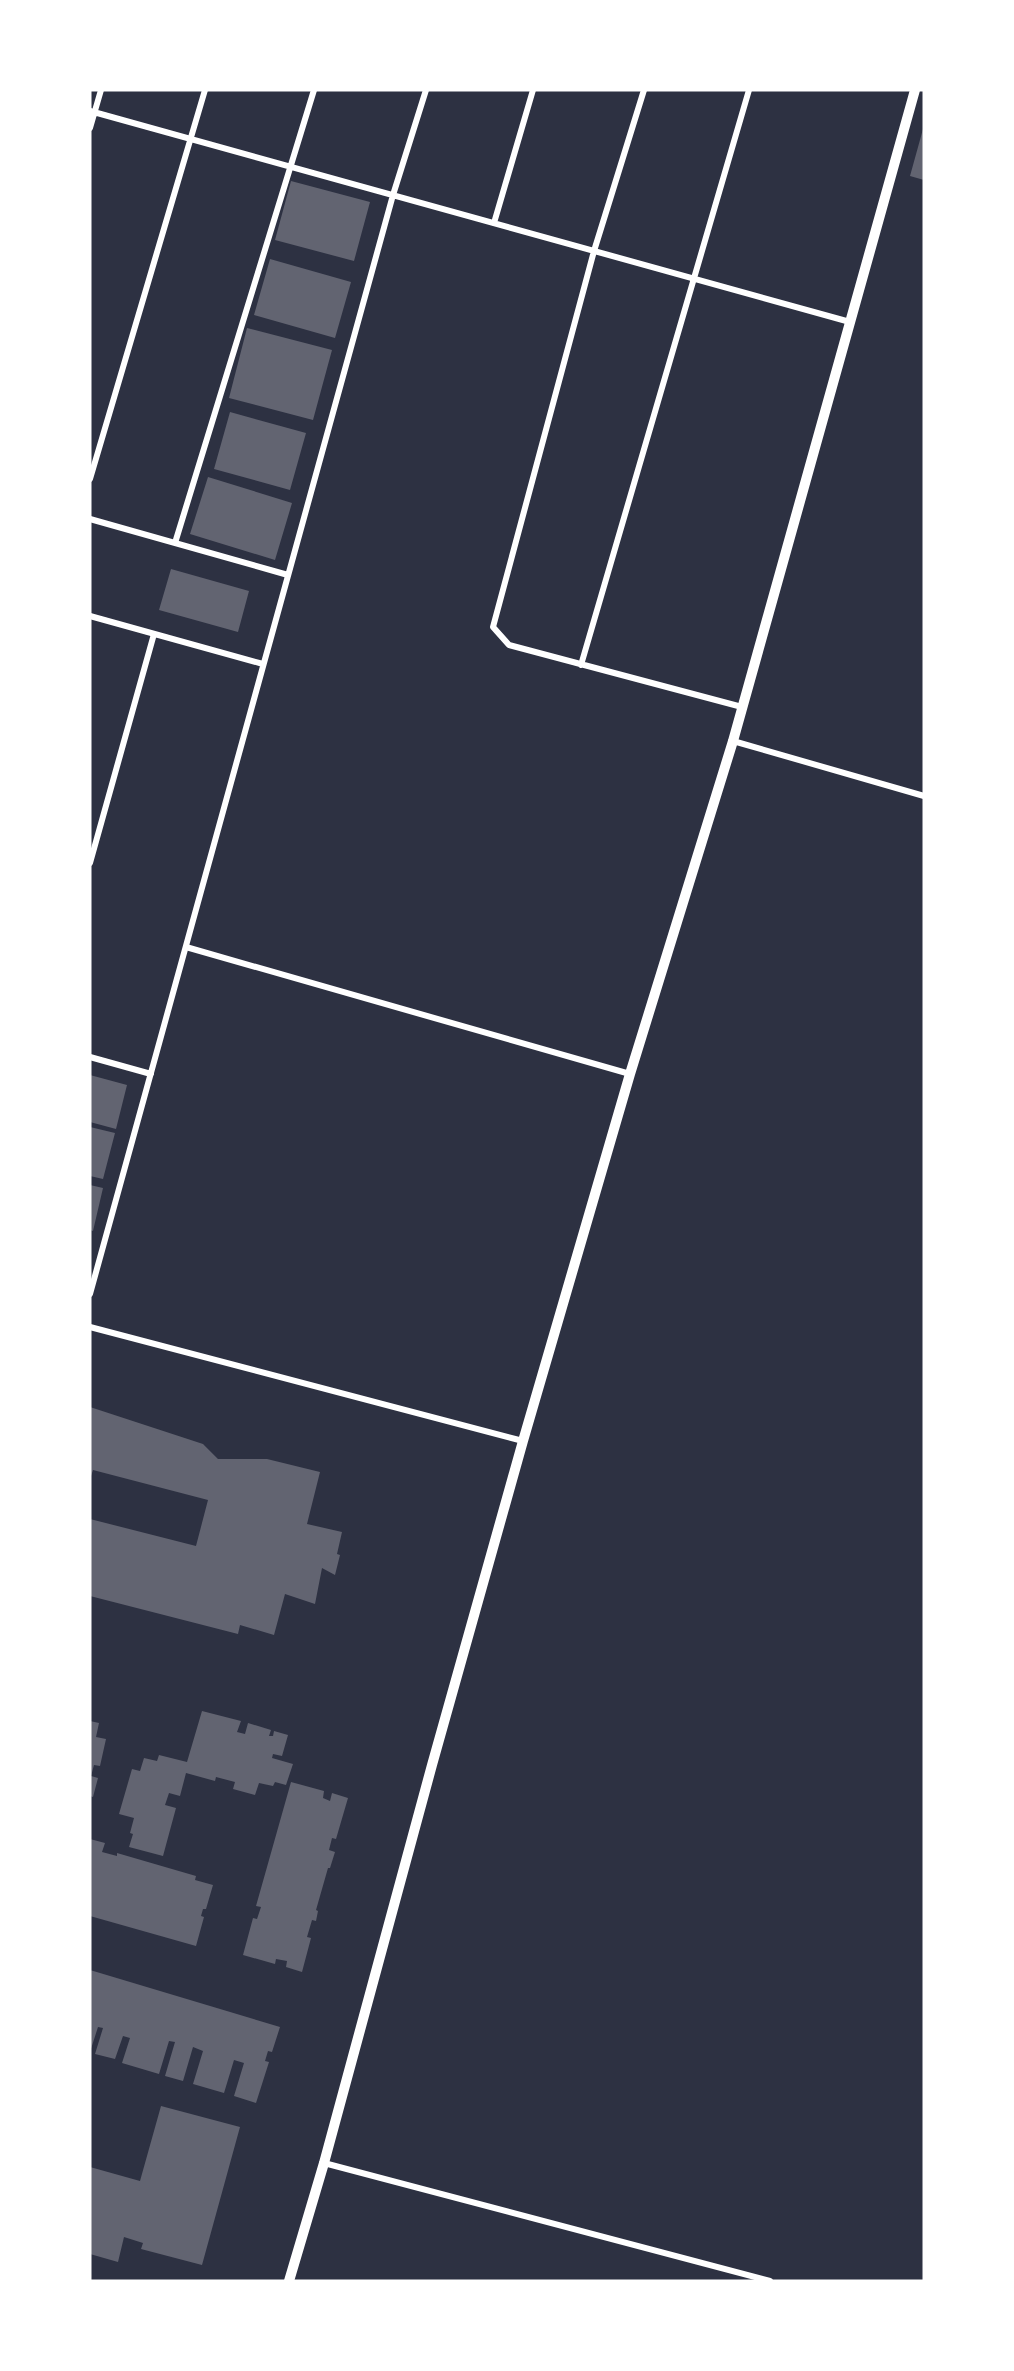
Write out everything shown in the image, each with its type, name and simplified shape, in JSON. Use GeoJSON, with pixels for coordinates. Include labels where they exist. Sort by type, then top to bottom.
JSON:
{"type":"FeatureCollection","features":[{"type":"Feature","properties":{"kind":"street"},"geometry":{"type":"LineString","coordinates":[[90,128],[92,112],[101,90]]}},
{"type":"Feature","properties":{"kind":"street"},"geometry":{"type":"LineString","coordinates":[[90,479],[205,90]]}},
{"type":"Feature","properties":{"kind":"street"},"geometry":{"type":"LineString","coordinates":[[175,543],[314,90]]}},
{"type":"Feature","properties":{"kind":"street"},"geometry":{"type":"LineString","coordinates":[[90,1294],[393,195],[426,90]]}},
{"type":"Feature","properties":{"kind":"street"},"geometry":{"type":"LineString","coordinates":[[494,223],[533,90]]}},
{"type":"Feature","properties":{"kind":"street"},"geometry":{"type":"LineString","coordinates":[[644,90],[594,251],[493,627],[509,645],[742,707]]}},
{"type":"Feature","properties":{"kind":"street"},"geometry":{"type":"LineString","coordinates":[[582,666],[749,90]]}},
{"type":"Feature","properties":{"kind":"street"},"geometry":{"type":"LineString","coordinates":[[289,2281],[324,2163],[523,1441],[630,1074],[733,741],[915,90]]}},
{"type":"Feature","properties":{"kind":"street"},"geometry":{"type":"LineString","coordinates":[[92,112],[850,322]]}},
{"type":"Feature","properties":{"kind":"street"},"geometry":{"type":"LineString","coordinates":[[90,519],[288,575]]}},
{"type":"Feature","properties":{"kind":"street"},"geometry":{"type":"LineString","coordinates":[[90,616],[263,664]]}},
{"type":"Feature","properties":{"kind":"street"},"geometry":{"type":"LineString","coordinates":[[90,863],[154,634]]}},
{"type":"Feature","properties":{"kind":"street"},"geometry":{"type":"LineString","coordinates":[[733,741],[924,796]]}},
{"type":"Feature","properties":{"kind":"street"},"geometry":{"type":"LineString","coordinates":[[186,947],[630,1074]]}},
{"type":"Feature","properties":{"kind":"street"},"geometry":{"type":"LineString","coordinates":[[90,1057],[151,1074]]}},
{"type":"Feature","properties":{"kind":"street"},"geometry":{"type":"LineString","coordinates":[[90,1327],[523,1441]]}},
{"type":"Feature","properties":{"kind":"street"},"geometry":{"type":"LineString","coordinates":[[324,2163],[770,2281]]}},
{"type":"Feature","properties":{"kind":"building"},"geometry":{"type":"Polygon","coordinates":[[[924,129],[924,180],[910,176],[924,129]]]}},
{"type":"Feature","properties":{"kind":"building"},"geometry":{"type":"Polygon","coordinates":[[[291,181],[370,202],[354,261],[275,240],[291,181]]]}},
{"type":"Feature","properties":{"kind":"building"},"geometry":{"type":"Polygon","coordinates":[[[270,259],[351,282],[335,338],[254,315],[270,259]]]}},
{"type":"Feature","properties":{"kind":"building"},"geometry":{"type":"Polygon","coordinates":[[[247,328],[332,350],[313,420],[229,398],[247,328]]]}},
{"type":"Feature","properties":{"kind":"building"},"geometry":{"type":"Polygon","coordinates":[[[230,412],[306,433],[290,490],[214,469],[230,412]]]}},
{"type":"Feature","properties":{"kind":"building"},"geometry":{"type":"Polygon","coordinates":[[[208,477],[292,503],[275,560],[190,534],[208,477]]]}},
{"type":"Feature","properties":{"kind":"building"},"geometry":{"type":"Polygon","coordinates":[[[171,569],[249,591],[238,632],[159,610],[171,569]]]}},
{"type":"Feature","properties":{"kind":"building"},"geometry":{"type":"Polygon","coordinates":[[[90,1075],[127,1085],[116,1129],[90,1122],[90,1075]]]}},
{"type":"Feature","properties":{"kind":"building"},"geometry":{"type":"Polygon","coordinates":[[[90,1127],[115,1133],[103,1179],[90,1176],[90,1127]]]}},
{"type":"Feature","properties":{"kind":"building"},"geometry":{"type":"Polygon","coordinates":[[[90,1185],[103,1188],[93,1231],[90,1230],[90,1185]]]}},
{"type":"Feature","properties":{"kind":"building"},"geometry":{"type":"Polygon","coordinates":[[[90,1407],[203,1444],[218,1459],[267,1459],[320,1472],[307,1524],[342,1532],[335,1575],[322,1568],[315,1604],[285,1594],[274,1635],[240,1625],[238,1634],[90,1596],[90,1519],[196,1546],[208,1500],[93,1470],[90,1479],[90,1407]]]}},
{"type":"Feature","properties":{"kind":"building"},"geometry":{"type":"Polygon","coordinates":[[[202,1711],[241,1721],[237,1732],[245,1734],[248,1723],[271,1730],[269,1736],[273,1736],[274,1731],[288,1735],[282,1756],[273,1754],[272,1758],[293,1764],[286,1785],[275,1782],[273,1786],[259,1783],[255,1795],[233,1789],[235,1782],[216,1777],[215,1781],[186,1773],[180,1796],[169,1793],[165,1805],[176,1808],[163,1856],[129,1847],[134,1818],[119,1814],[132,1769],[140,1771],[144,1758],[157,1761],[159,1755],[187,1762],[202,1711]]]}},
{"type":"Feature","properties":{"kind":"building"},"geometry":{"type":"Polygon","coordinates":[[[90,1721],[99,1723],[96,1737],[106,1739],[100,1766],[94,1765],[91,1776],[98,1778],[93,1797],[90,1796],[90,1721]]]}},
{"type":"Feature","properties":{"kind":"building"},"geometry":{"type":"Polygon","coordinates":[[[291,1782],[324,1791],[323,1798],[330,1801],[332,1793],[348,1798],[336,1839],[332,1838],[329,1850],[335,1852],[316,1910],[318,1911],[316,1921],[312,1920],[307,1937],[311,1938],[302,1972],[286,1967],[287,1961],[276,1959],[275,1964],[243,1955],[253,1918],[257,1919],[261,1907],[256,1906],[291,1782]]]}},
{"type":"Feature","properties":{"kind":"building"},"geometry":{"type":"Polygon","coordinates":[[[90,1839],[105,1843],[102,1852],[117,1856],[117,1853],[196,1876],[195,1880],[213,1885],[206,1909],[203,1909],[201,1916],[204,1917],[196,1946],[90,1916],[90,1839]]]}},
{"type":"Feature","properties":{"kind":"building"},"geometry":{"type":"Polygon","coordinates":[[[90,1970],[280,2027],[272,2052],[268,2051],[265,2061],[269,2062],[256,2103],[234,2096],[244,2063],[234,2060],[224,2093],[193,2084],[203,2051],[193,2047],[183,2081],[165,2076],[175,2042],[169,2041],[159,2074],[122,2063],[130,2038],[123,2036],[115,2059],[95,2054],[103,2028],[98,2027],[90,2052],[90,1970]]]}},
{"type":"Feature","properties":{"kind":"building"},"geometry":{"type":"Polygon","coordinates":[[[161,2106],[240,2127],[202,2265],[141,2249],[143,2243],[124,2237],[118,2262],[90,2254],[90,2167],[140,2181],[161,2106]]]}}]}
